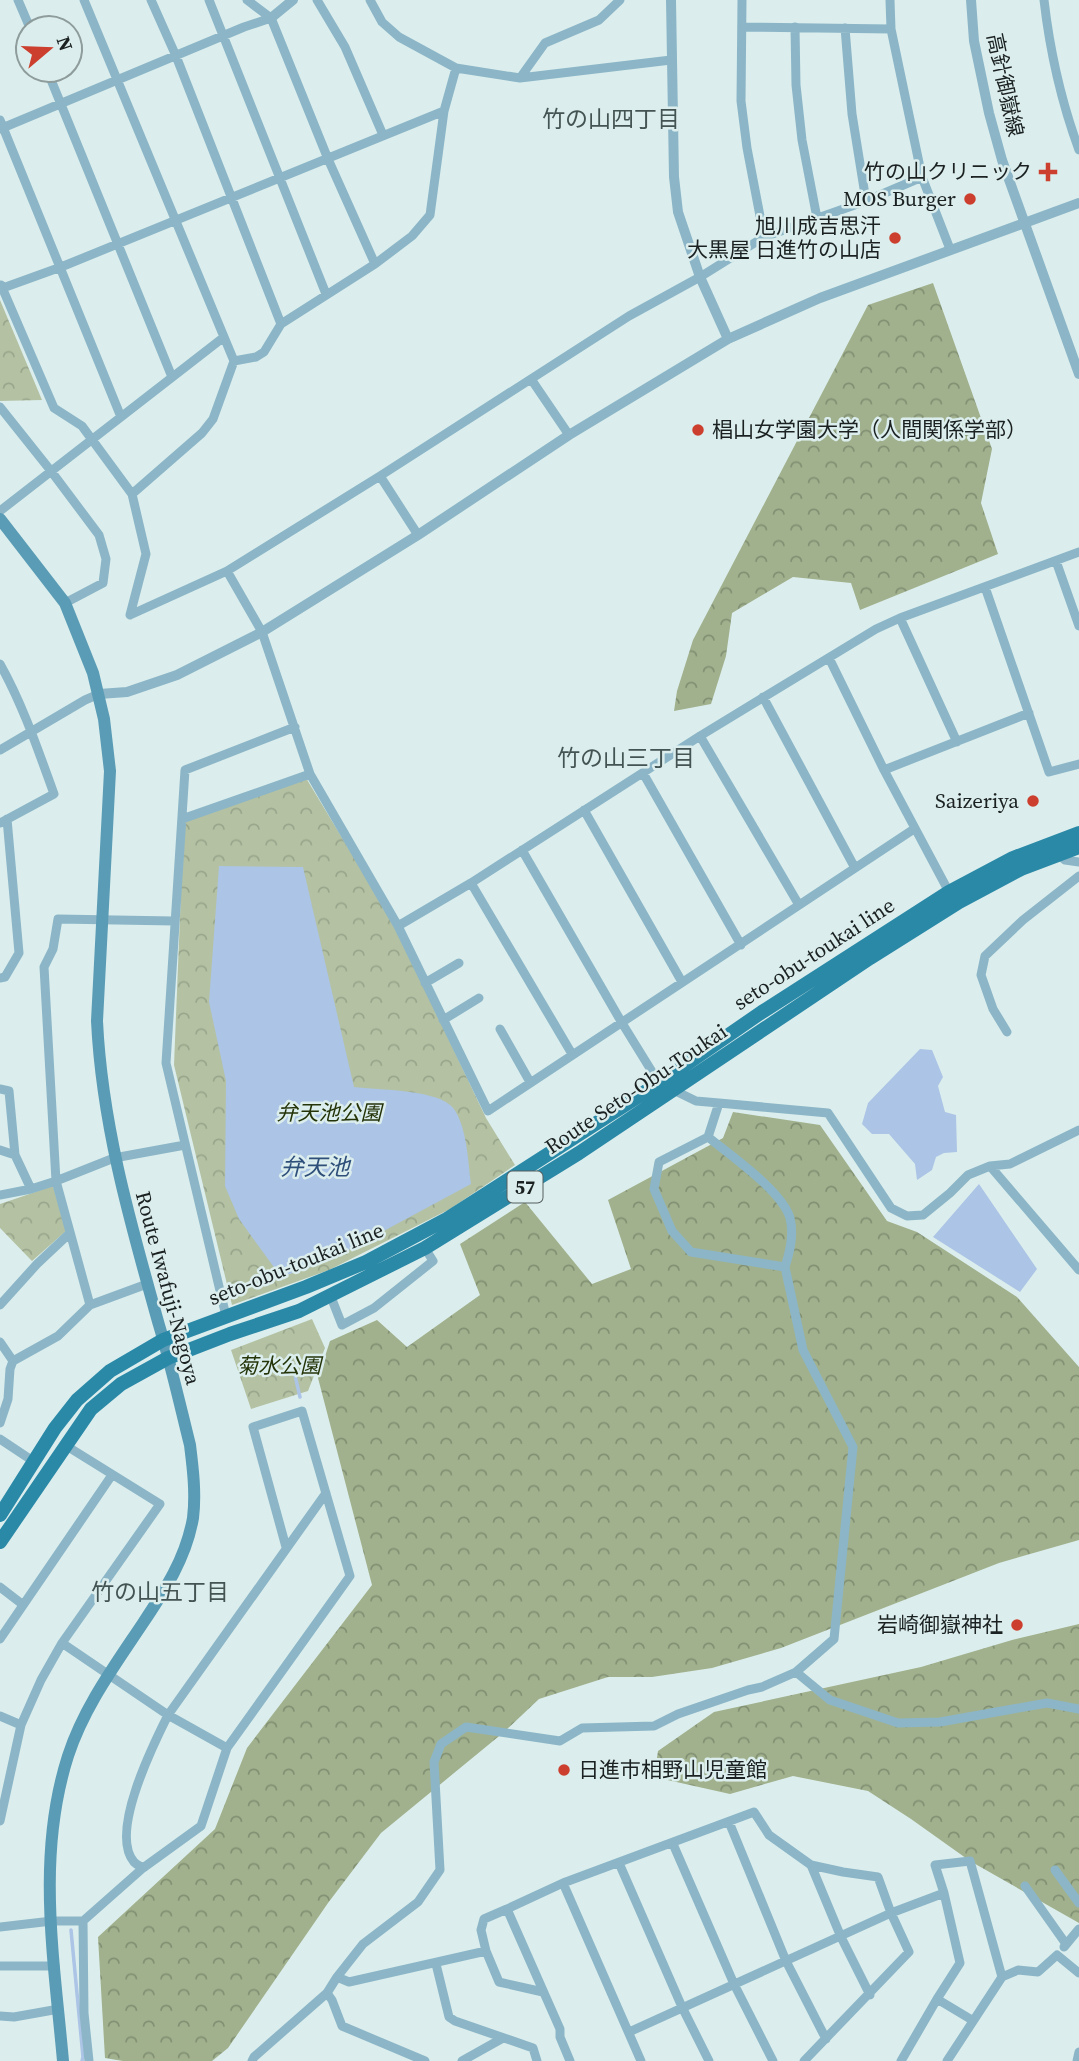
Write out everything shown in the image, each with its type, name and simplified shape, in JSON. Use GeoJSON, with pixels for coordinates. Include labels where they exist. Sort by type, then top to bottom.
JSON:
{"type":"FeatureCollection","features":[{"type":"Feature","properties":{"kind":"main road","name":"Route Iwafuji-Nagoya"},"geometry":{"type":"LineString","coordinates":[[0,519],[65,603],[83,645],[104,719],[110,771],[101,918],[98,1051],[114,1158],[190,1444],[194,1480],[193,1518],[184,1553],[166,1589],[87,1710],[69,1755],[58,1793],[50,1840],[49,1888],[64,2061]]}},
{"type":"Feature","properties":{"kind":"main road","name":"seto-obu-toukai line"},"geometry":{"type":"LineString","coordinates":[[0,1515],[55,1428],[77,1400],[110,1371],[163,1340],[366,1262],[447,1219],[949,892],[1013,858],[1079,833]]}},
{"type":"Feature","properties":{"kind":"main road","name":"Route Seto-Obu-Toukai"},"geometry":{"type":"LineString","coordinates":[[0,1542],[91,1409],[121,1384],[168,1358],[331,1297],[425,1248],[568,1160],[870,957],[959,902],[1021,869],[1079,847]]}},
{"type":"Feature","properties":{"kind":"street"},"geometry":{"type":"LineString","coordinates":[[83,0],[234,361],[213,419],[202,433],[132,494]]}},
{"type":"Feature","properties":{"kind":"street"},"geometry":{"type":"LineString","coordinates":[[151,0],[176,56],[281,324]]}},
{"type":"Feature","properties":{"kind":"street"},"geometry":{"type":"LineString","coordinates":[[209,0],[326,294]]}},
{"type":"Feature","properties":{"kind":"street"},"geometry":{"type":"LineString","coordinates":[[247,0],[271,18],[374,264]]}},
{"type":"Feature","properties":{"kind":"street"},"geometry":{"type":"LineString","coordinates":[[121,417],[1,126],[62,104],[271,18],[293,0]]}},
{"type":"Feature","properties":{"kind":"street"},"geometry":{"type":"LineString","coordinates":[[317,0],[345,47],[383,135]]}},
{"type":"Feature","properties":{"kind":"street"},"geometry":{"type":"LineString","coordinates":[[370,0],[382,22],[399,37],[456,68],[520,78],[671,60]]}},
{"type":"Feature","properties":{"kind":"street"},"geometry":{"type":"LineString","coordinates":[[520,78],[545,43],[599,20],[620,0]]}},
{"type":"Feature","properties":{"kind":"street"},"geometry":{"type":"LineString","coordinates":[[671,0],[674,177],[678,212],[700,276],[728,339]]}},
{"type":"Feature","properties":{"kind":"street"},"geometry":{"type":"LineString","coordinates":[[742,0],[741,101],[764,237]]}},
{"type":"Feature","properties":{"kind":"street"},"geometry":{"type":"LineString","coordinates":[[890,0],[891,29],[922,177],[950,249]]}},
{"type":"Feature","properties":{"kind":"street","name":"高針御嶽線"},"geometry":{"type":"LineString","coordinates":[[971,0],[974,40],[1002,160],[1079,374]]}},
{"type":"Feature","properties":{"kind":"street"},"geometry":{"type":"LineString","coordinates":[[1044,0],[1049,44],[1075,123],[1079,150]]}},
{"type":"Feature","properties":{"kind":"street"},"geometry":{"type":"LineString","coordinates":[[742,27],[891,29]]}},
{"type":"Feature","properties":{"kind":"street"},"geometry":{"type":"LineString","coordinates":[[795,27],[796,85],[802,141],[817,218]]}},
{"type":"Feature","properties":{"kind":"street"},"geometry":{"type":"LineString","coordinates":[[845,28],[852,114],[866,201]]}},
{"type":"Feature","properties":{"kind":"street"},"geometry":{"type":"LineString","coordinates":[[234,361],[256,357],[264,352],[281,324],[374,264],[412,236],[430,215],[443,111],[456,68]]}},
{"type":"Feature","properties":{"kind":"street"},"geometry":{"type":"LineString","coordinates":[[53,84],[172,377]]}},
{"type":"Feature","properties":{"kind":"street"},"geometry":{"type":"LineString","coordinates":[[443,111],[61,267],[1,287],[54,408],[82,426],[132,494],[146,554],[130,615],[227,571],[629,316],[764,237],[866,201],[922,177]]}},
{"type":"Feature","properties":{"kind":"street"},"geometry":{"type":"LineString","coordinates":[[0,750],[85,700],[99,695],[127,692],[177,675],[262,632],[418,535],[569,435],[728,339],[820,298],[1079,203]]}},
{"type":"Feature","properties":{"kind":"street"},"geometry":{"type":"LineString","coordinates":[[0,511],[224,337]]}},
{"type":"Feature","properties":{"kind":"street"},"geometry":{"type":"LineString","coordinates":[[531,379],[569,435]]}},
{"type":"Feature","properties":{"kind":"street"},"geometry":{"type":"LineString","coordinates":[[0,407],[99,535],[106,559],[103,583],[65,603]]}},
{"type":"Feature","properties":{"kind":"street"},"geometry":{"type":"LineString","coordinates":[[380,476],[418,535]]}},
{"type":"Feature","properties":{"kind":"street"},"geometry":{"type":"LineString","coordinates":[[398,926],[876,629],[1079,552]]}},
{"type":"Feature","properties":{"kind":"street"},"geometry":{"type":"LineString","coordinates":[[1056,561],[1079,626]]}},
{"type":"Feature","properties":{"kind":"street"},"geometry":{"type":"LineString","coordinates":[[227,571],[262,632],[310,774],[398,926],[488,1111],[914,829]]}},
{"type":"Feature","properties":{"kind":"street"},"geometry":{"type":"LineString","coordinates":[[985,587],[1049,772],[1079,764]]}},
{"type":"Feature","properties":{"kind":"street"},"geometry":{"type":"LineString","coordinates":[[900,618],[957,742]]}},
{"type":"Feature","properties":{"kind":"street"},"geometry":{"type":"LineString","coordinates":[[829,658],[914,829],[949,892]]}},
{"type":"Feature","properties":{"kind":"street"},"geometry":{"type":"LineString","coordinates":[[0,664],[32,732],[54,794],[4,821],[19,953],[5,976],[0,978]]}},
{"type":"Feature","properties":{"kind":"street"},"geometry":{"type":"LineString","coordinates":[[763,697],[855,868]]}},
{"type":"Feature","properties":{"kind":"street"},"geometry":{"type":"LineString","coordinates":[[884,770],[1029,713]]}},
{"type":"Feature","properties":{"kind":"street"},"geometry":{"type":"LineString","coordinates":[[226,1316],[166,1063],[185,770],[295,727]]}},
{"type":"Feature","properties":{"kind":"street"},"geometry":{"type":"LineString","coordinates":[[700,736],[799,905]]}},
{"type":"Feature","properties":{"kind":"street"},"geometry":{"type":"LineString","coordinates":[[643,773],[741,944]]}},
{"type":"Feature","properties":{"kind":"street"},"geometry":{"type":"LineString","coordinates":[[181,819],[310,774]]}},
{"type":"Feature","properties":{"kind":"street"},"geometry":{"type":"LineString","coordinates":[[584,810],[682,982]]}},
{"type":"Feature","properties":{"kind":"street"},"geometry":{"type":"LineString","coordinates":[[522,850],[659,1083],[696,1101],[828,1113],[891,1208],[907,1216],[923,1215],[968,1175],[990,1166],[1010,1164],[1079,1130]]}},
{"type":"Feature","properties":{"kind":"street"},"geometry":{"type":"LineString","coordinates":[[1058,854],[1065,860],[1079,862]]}},
{"type":"Feature","properties":{"kind":"street"},"geometry":{"type":"LineString","coordinates":[[1007,1032],[993,1009],[981,975],[985,956],[1023,920],[1079,876]]}},
{"type":"Feature","properties":{"kind":"street"},"geometry":{"type":"LineString","coordinates":[[471,883],[572,1054]]}},
{"type":"Feature","properties":{"kind":"street"},"geometry":{"type":"LineString","coordinates":[[90,1305],[56,1181],[44,967],[52,949],[58,919],[174,921]]}},
{"type":"Feature","properties":{"kind":"street"},"geometry":{"type":"LineString","coordinates":[[425,984],[459,963]]}},
{"type":"Feature","properties":{"kind":"street"},"geometry":{"type":"LineString","coordinates":[[443,1020],[479,998]]}},
{"type":"Feature","properties":{"kind":"street"},"geometry":{"type":"LineString","coordinates":[[500,1029],[530,1082]]}},
{"type":"Feature","properties":{"kind":"street"},"geometry":{"type":"LineString","coordinates":[[0,1089],[9,1091],[15,1155],[31,1189]]}},
{"type":"Feature","properties":{"kind":"street"},"geometry":{"type":"LineString","coordinates":[[719,1103],[708,1137],[659,1162],[654,1189],[672,1230],[691,1252],[785,1267]]}},
{"type":"Feature","properties":{"kind":"street"},"geometry":{"type":"LineString","coordinates":[[253,2061],[254,2057],[327,1993],[363,1944],[418,1902],[440,1870],[434,1762],[441,1744],[466,1727],[561,1741],[582,1728],[654,1726],[678,1714],[762,1687],[796,1672],[834,1639],[853,1447],[803,1350],[785,1267],[792,1247],[790,1217],[770,1188],[708,1137]]}},
{"type":"Feature","properties":{"kind":"street"},"geometry":{"type":"LineString","coordinates":[[0,1195],[56,1181],[114,1158],[185,1145]]}},
{"type":"Feature","properties":{"kind":"street"},"geometry":{"type":"LineString","coordinates":[[0,1150],[15,1155]]}},
{"type":"Feature","properties":{"kind":"street"},"geometry":{"type":"LineString","coordinates":[[990,1166],[1079,1270]]}},
{"type":"Feature","properties":{"kind":"street"},"geometry":{"type":"LineString","coordinates":[[0,1305],[70,1233]]}},
{"type":"Feature","properties":{"kind":"street"},"geometry":{"type":"LineString","coordinates":[[331,1297],[342,1325],[374,1308],[433,1261],[425,1248]]}},
{"type":"Feature","properties":{"kind":"street"},"geometry":{"type":"LineString","coordinates":[[0,1423],[8,1399],[13,1361],[58,1336],[90,1305],[147,1284]]}},
{"type":"Feature","properties":{"kind":"street"},"geometry":{"type":"LineString","coordinates":[[0,1342],[13,1361]]}},
{"type":"Feature","properties":{"kind":"street"},"geometry":{"type":"LineString","coordinates":[[0,1927],[52,1921],[83,1921],[143,1868],[201,1826],[227,1748],[350,1577],[302,1411],[253,1427],[286,1547]]}},
{"type":"Feature","properties":{"kind":"street"},"geometry":{"type":"LineString","coordinates":[[0,1438],[33,1461]]}},
{"type":"Feature","properties":{"kind":"street"},"geometry":{"type":"LineString","coordinates":[[0,1821],[21,1725],[41,1680],[62,1643],[160,1504],[65,1445]]}},
{"type":"Feature","properties":{"kind":"street"},"geometry":{"type":"LineString","coordinates":[[0,1639],[112,1475]]}},
{"type":"Feature","properties":{"kind":"street"},"geometry":{"type":"LineString","coordinates":[[143,1868],[133,1861],[126,1840],[128,1819],[149,1754],[168,1715],[326,1493]]}},
{"type":"Feature","properties":{"kind":"street"},"geometry":{"type":"LineString","coordinates":[[0,1587],[22,1604]]}},
{"type":"Feature","properties":{"kind":"street"},"geometry":{"type":"LineString","coordinates":[[62,1643],[168,1715],[227,1748]]}},
{"type":"Feature","properties":{"kind":"street"},"geometry":{"type":"LineString","coordinates":[[796,1672],[830,1700],[898,1723],[940,1722],[1047,1703],[1079,1709]]}},
{"type":"Feature","properties":{"kind":"street"},"geometry":{"type":"LineString","coordinates":[[0,1716],[21,1725]]}},
{"type":"Feature","properties":{"kind":"street"},"geometry":{"type":"LineString","coordinates":[[543,1992],[499,1982],[486,1951],[481,1930],[484,1919],[563,1883],[754,1812],[769,1835],[811,1865],[878,1877],[909,1952],[804,2061]]}},
{"type":"Feature","properties":{"kind":"street"},"geometry":{"type":"LineString","coordinates":[[729,1822],[786,1961],[826,2039]]}},
{"type":"Feature","properties":{"kind":"street"},"geometry":{"type":"LineString","coordinates":[[673,1843],[734,1984],[773,2061]]}},
{"type":"Feature","properties":{"kind":"street"},"geometry":{"type":"LineString","coordinates":[[901,2061],[960,1963],[935,1865],[970,1861],[1002,1977]]}},
{"type":"Feature","properties":{"kind":"street"},"geometry":{"type":"LineString","coordinates":[[619,1863],[682,2007],[709,2061]]}},
{"type":"Feature","properties":{"kind":"street"},"geometry":{"type":"LineString","coordinates":[[811,1865],[841,1937],[870,1995]]}},
{"type":"Feature","properties":{"kind":"street"},"geometry":{"type":"LineString","coordinates":[[1055,1870],[1079,1903]]}},
{"type":"Feature","properties":{"kind":"street"},"geometry":{"type":"LineString","coordinates":[[563,1883],[641,2061]]}},
{"type":"Feature","properties":{"kind":"street"},"geometry":{"type":"LineString","coordinates":[[1025,1886],[1066,1944]]}},
{"type":"Feature","properties":{"kind":"street"},"geometry":{"type":"LineString","coordinates":[[629,2032],[891,1913],[944,1893]]}},
{"type":"Feature","properties":{"kind":"street"},"geometry":{"type":"LineString","coordinates":[[508,1909],[560,2029],[560,2037],[570,2061]]}},
{"type":"Feature","properties":{"kind":"street"},"geometry":{"type":"LineString","coordinates":[[83,1921],[84,2013],[89,2061]]}},
{"type":"Feature","properties":{"kind":"street"},"geometry":{"type":"LineString","coordinates":[[947,2061],[1002,1977],[1018,1970],[1038,1972],[1079,1929]]}},
{"type":"Feature","properties":{"kind":"street"},"geometry":{"type":"LineString","coordinates":[[337,1977],[349,1982],[486,1951]]}},
{"type":"Feature","properties":{"kind":"street"},"geometry":{"type":"LineString","coordinates":[[1057,1955],[1079,1973]]}},
{"type":"Feature","properties":{"kind":"street"},"geometry":{"type":"LineString","coordinates":[[436,1964],[449,2017],[533,2048],[537,2061]]}},
{"type":"Feature","properties":{"kind":"street"},"geometry":{"type":"LineString","coordinates":[[0,1966],[55,1966]]}},
{"type":"Feature","properties":{"kind":"street"},"geometry":{"type":"LineString","coordinates":[[327,1993],[342,2026],[425,2061]]}},
{"type":"Feature","properties":{"kind":"street"},"geometry":{"type":"LineString","coordinates":[[937,1999],[972,2020]]}},
{"type":"Feature","properties":{"kind":"street"},"geometry":{"type":"LineString","coordinates":[[0,2015],[14,2017],[59,2010]]}},
{"type":"Feature","properties":{"kind":"street"},"geometry":{"type":"LineString","coordinates":[[462,2061],[503,2038]]}},
{"type":"Feature","properties":{"kind":"street"},"geometry":{"type":"LineString","coordinates":[[1077,2061],[1079,2052]]}},
{"type":"Feature","properties":{"kind":"green space"},"geometry":{"type":"Polygon","coordinates":[[[933,283],[992,449],[981,503],[998,554],[860,610],[851,583],[793,577],[732,613],[726,656],[711,704],[674,711],[677,691],[693,640],[868,305],[933,283]]]}},
{"type":"Feature","properties":{"kind":"green space"},"geometry":{"type":"Polygon","coordinates":[[[0,300],[42,400],[0,401],[0,300]]]}},
{"type":"Feature","properties":{"kind":"green space","name":"弁天池公園"},"geometry":{"type":"Polygon","coordinates":[[[306,778],[394,924],[486,1118],[515,1165],[450,1209],[329,1270],[232,1305],[174,1065],[184,818],[306,778]]]}},
{"type":"Feature","properties":{"kind":"green space"},"geometry":{"type":"Polygon","coordinates":[[[733,1112],[820,1125],[887,1221],[917,1232],[1017,1297],[1079,1367],[1079,1540],[999,1563],[781,1648],[712,1668],[652,1677],[608,1677],[539,1699],[504,1732],[381,1833],[328,1903],[228,2048],[212,2061],[123,2061],[105,2058],[98,1937],[215,1829],[247,1748],[372,1585],[318,1378],[330,1341],[377,1320],[407,1347],[480,1295],[460,1244],[525,1202],[592,1284],[631,1269],[608,1200],[723,1138],[733,1112]]]}},
{"type":"Feature","properties":{"kind":"green space"},"geometry":{"type":"Polygon","coordinates":[[[53,1186],[66,1231],[32,1261],[0,1228],[0,1204],[53,1186]]]}},
{"type":"Feature","properties":{"kind":"green space","name":"菊水公園"},"geometry":{"type":"Polygon","coordinates":[[[312,1319],[325,1348],[308,1391],[251,1409],[231,1350],[312,1319]]]}},
{"type":"Feature","properties":{"kind":"green space"},"geometry":{"type":"Polygon","coordinates":[[[1079,1624],[1079,1923],[970,1861],[868,1791],[793,1776],[730,1794],[654,1777],[658,1751],[714,1712],[921,1667],[1012,1640],[1079,1624]]]}},
{"type":"Feature","properties":{"kind":"water","name":"弁天池"},"geometry":{"type":"Polygon","coordinates":[[[219,866],[303,867],[354,1087],[423,1094],[447,1102],[454,1109],[462,1126],[466,1145],[471,1184],[328,1261],[281,1277],[239,1219],[225,1186],[226,1081],[209,1002],[219,866]]]}},
{"type":"Feature","properties":{"kind":"water"},"geometry":{"type":"Polygon","coordinates":[[[920,1049],[932,1050],[943,1077],[938,1086],[945,1112],[956,1115],[957,1152],[936,1157],[932,1170],[917,1180],[915,1164],[889,1134],[872,1134],[862,1124],[868,1103],[920,1049]]]}},
{"type":"Feature","properties":{"kind":"water"},"geometry":{"type":"Polygon","coordinates":[[[979,1184],[1037,1269],[1020,1292],[933,1237],[979,1184]]]}},
{"type":"Feature","properties":{"kind":"waterway"},"geometry":{"type":"LineString","coordinates":[[294,1371],[300,1397]]}},
{"type":"Feature","properties":{"kind":"waterway"},"geometry":{"type":"LineString","coordinates":[[71,1930],[82,2061]]}},
{"type":"Feature","properties":{"kind":"place","name":"竹の山クリニック"},"geometry":{"type":"Point","coordinates":[1048,172]}},
{"type":"Feature","properties":{"kind":"place","name":"MOS Burger"},"geometry":{"type":"Point","coordinates":[970,199]}},
{"type":"Feature","properties":{"kind":"place","name":"旭川成吉思汗 大黒屋 日進竹の山店"},"geometry":{"type":"Point","coordinates":[895,238]}},
{"type":"Feature","properties":{"kind":"place","name":"椙山女学園大学（人間関係学部）"},"geometry":{"type":"Point","coordinates":[698,430]}},
{"type":"Feature","properties":{"kind":"place","name":"Saizeriya"},"geometry":{"type":"Point","coordinates":[1033,801]}},
{"type":"Feature","properties":{"kind":"place","name":"岩崎御嶽神社"},"geometry":{"type":"Point","coordinates":[1017,1625]}},
{"type":"Feature","properties":{"kind":"place","name":"日進市相野山児童館"},"geometry":{"type":"Point","coordinates":[564,1770]}},
{"type":"Feature","properties":{"kind":"district","name":"竹の山四丁目"},"geometry":{"type":"Point","coordinates":[611,119]}},
{"type":"Feature","properties":{"kind":"district","name":"竹の山三丁目"},"geometry":{"type":"Point","coordinates":[626,758]}},
{"type":"Feature","properties":{"kind":"district","name":"竹の山五丁目"},"geometry":{"type":"Point","coordinates":[160,1592]}}]}
